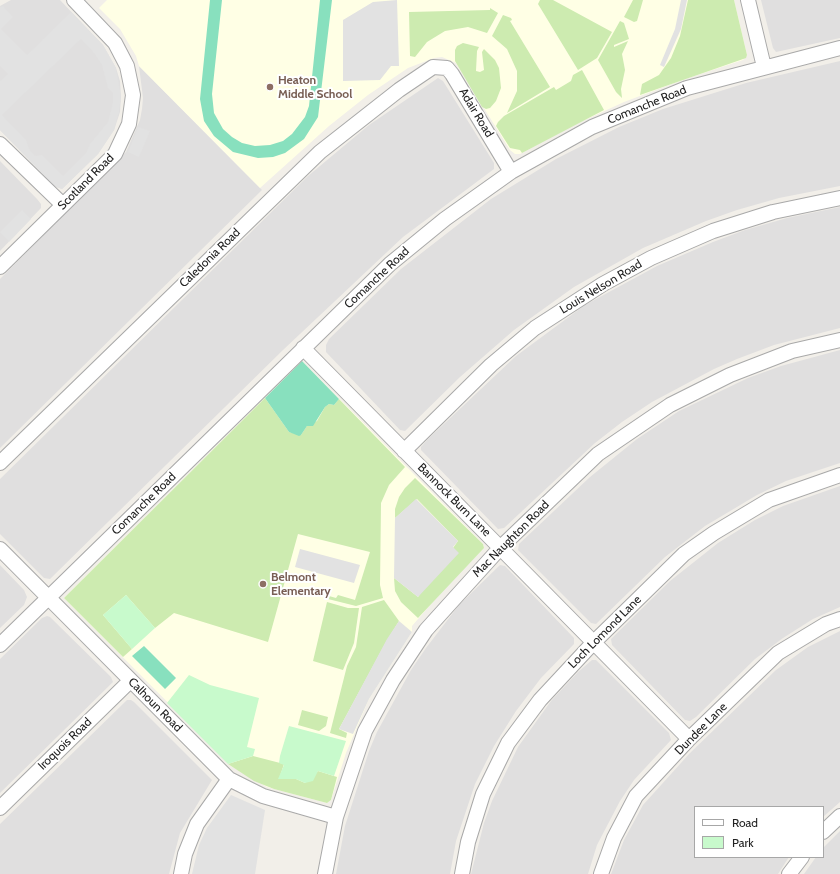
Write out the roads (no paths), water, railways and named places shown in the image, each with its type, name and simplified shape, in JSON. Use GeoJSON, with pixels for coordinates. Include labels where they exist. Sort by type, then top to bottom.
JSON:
{"type":"FeatureCollection","features":[{"type":"Feature","properties":{"kind":"street","name":"Scotland Road"},"geometry":{"type":"LineString","coordinates":[[0,267],[115,154],[129,124],[133,95],[128,66],[115,43],[74,0]]}},
{"type":"Feature","properties":{"kind":"street"},"geometry":{"type":"LineString","coordinates":[[748,0],[764,67]]}},
{"type":"Feature","properties":{"kind":"street","name":"Comanche Road"},"geometry":{"type":"LineString","coordinates":[[0,644],[390,264],[418,240],[511,172],[592,127],[635,108],[687,88],[840,48]]}},
{"type":"Feature","properties":{"kind":"street","name":"Adair Road"},"geometry":{"type":"LineString","coordinates":[[433,67],[447,68],[452,74],[511,172]]}},
{"type":"Feature","properties":{"kind":"street","name":"Caledonia Road"},"geometry":{"type":"LineString","coordinates":[[0,464],[320,152],[399,90],[433,67]]}},
{"type":"Feature","properties":{"kind":"street"},"geometry":{"type":"LineString","coordinates":[[0,144],[63,205]]}},
{"type":"Feature","properties":{"kind":"street","name":"Louis Nelson Road"},"geometry":{"type":"LineString","coordinates":[[404,451],[491,365],[535,328],[603,284],[651,258],[714,231],[773,212],[840,198]]}},
{"type":"Feature","properties":{"kind":"street","name":"Mac Naughton Road"},"geometry":{"type":"LineString","coordinates":[[325,874],[336,817],[365,731],[392,680],[426,630],[501,547],[598,454],[670,405],[730,374],[792,351],[840,340]]}},
{"type":"Feature","properties":{"kind":"street","name":"Bannock Burn Lane"},"geometry":{"type":"LineString","coordinates":[[303,348],[689,739]]}},
{"type":"Feature","properties":{"kind":"street","name":"Loch Lomond Lane"},"geometry":{"type":"LineString","coordinates":[[462,874],[468,842],[483,794],[508,743],[540,700],[592,642],[684,554],[714,533],[769,500],[840,475]]}},
{"type":"Feature","properties":{"kind":"street","name":"Calhoun Road"},"geometry":{"type":"LineString","coordinates":[[0,549],[229,779],[263,796],[336,817]]}},
{"type":"Feature","properties":{"kind":"street","name":"Dundee Lane"},"geometry":{"type":"LineString","coordinates":[[601,874],[614,838],[636,796],[689,739],[778,653],[826,624],[840,619]]}},
{"type":"Feature","properties":{"kind":"street","name":"Iroquois Road"},"geometry":{"type":"LineString","coordinates":[[0,808],[130,681]]}},
{"type":"Feature","properties":{"kind":"street"},"geometry":{"type":"LineString","coordinates":[[181,874],[185,854],[195,828],[229,779]]}},
{"type":"Feature","properties":{"kind":"street"},"geometry":{"type":"LineString","coordinates":[[824,831],[840,816]]}},
{"type":"Feature","properties":{"kind":"street"},"geometry":{"type":"LineString","coordinates":[[789,874],[801,858]]}},
{"type":"Feature","properties":{"kind":"place","name":"Heaton Middle School"},"geometry":{"type":"Point","coordinates":[270,87]}},
{"type":"Feature","properties":{"kind":"place","name":"Belmont Elementary"},"geometry":{"type":"Point","coordinates":[263,584]}}]}
